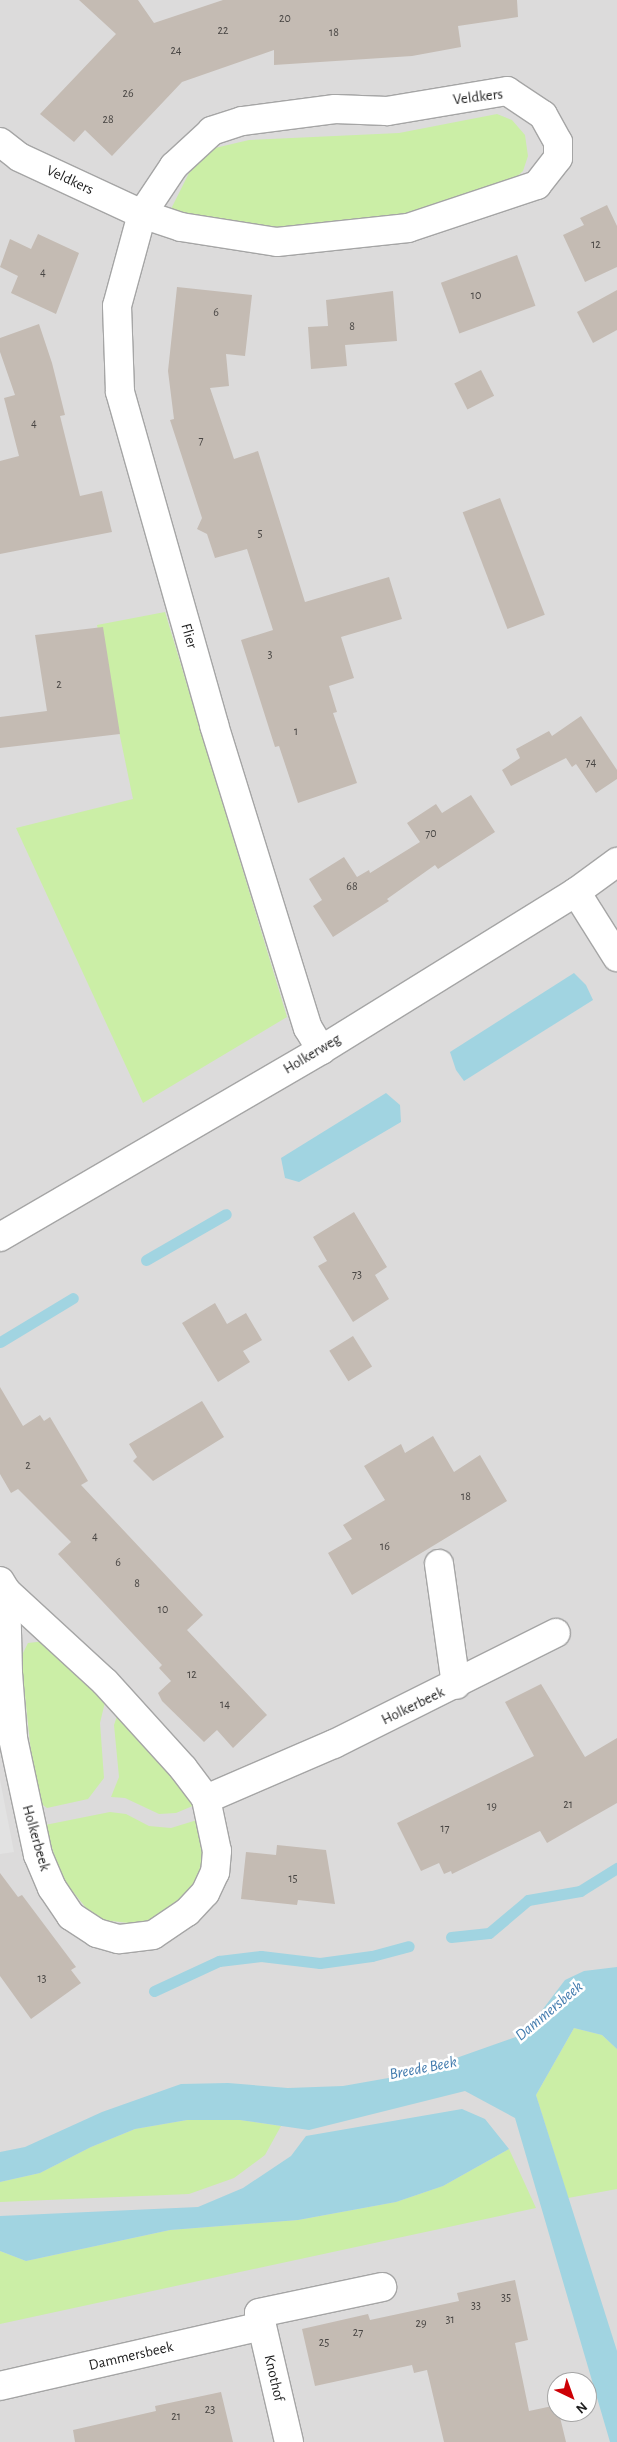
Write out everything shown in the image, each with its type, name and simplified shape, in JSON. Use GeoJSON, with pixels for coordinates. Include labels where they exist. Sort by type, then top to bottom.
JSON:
{"type":"FeatureCollection","features":[{"type":"Feature","properties":{"kind":"street","name":"Veldkers"},"geometry":{"type":"LineString","coordinates":[[0,142],[19,157],[142,214],[181,226],[277,242],[408,228],[537,185],[558,158],[558,142],[544,115],[507,91],[387,111],[335,109],[242,120],[212,131],[174,166],[142,214]]}},
{"type":"Feature","properties":{"kind":"street","name":"Flier"},"geometry":{"type":"LineString","coordinates":[[142,214],[117,306],[120,392],[217,734],[308,1028],[321,1050]]}},
{"type":"Feature","properties":{"kind":"street","name":"Holkerweg"},"geometry":{"type":"LineString","coordinates":[[0,1237],[321,1050],[576,892],[617,862]]}},
{"type":"Feature","properties":{"kind":"street"},"geometry":{"type":"LineString","coordinates":[[576,892],[617,957]]}},
{"type":"Feature","properties":{"kind":"street","name":"Holkerbeek"},"geometry":{"type":"LineString","coordinates":[[439,1564],[456,1685]]}},
{"type":"Feature","properties":{"kind":"street","name":"Holkerbeek"},"geometry":{"type":"LineString","coordinates":[[3,1586],[104,1682],[183,1768],[206,1799],[217,1851],[215,1872],[205,1893],[187,1912],[153,1935],[133,1940],[97,1933],[71,1916],[52,1888],[38,1855],[13,1738],[3,1586]]}},
{"type":"Feature","properties":{"kind":"street","name":"Holkerbeek"},"geometry":{"type":"LineString","coordinates":[[206,1799],[334,1744],[456,1685],[556,1633]]}},
{"type":"Feature","properties":{"kind":"street","name":"Dammersbeek"},"geometry":{"type":"LineString","coordinates":[[0,2386],[382,2287]]}},
{"type":"Feature","properties":{"kind":"street","name":"Knothof"},"geometry":{"type":"LineString","coordinates":[[260,2319],[289,2442]]}},
{"type":"Feature","properties":{"kind":"shaded area"},"geometry":{"type":"Polygon","coordinates":[[[0,0],[617,0],[617,2442],[0,2442],[0,0]]]}},
{"type":"Feature","properties":{"kind":"shaded area"},"geometry":{"type":"Polygon","coordinates":[[[0,1780],[14,1852],[0,1854],[0,1780]]]}},
{"type":"Feature","properties":{"kind":"green space"},"geometry":{"type":"Polygon","coordinates":[[[497,114],[512,120],[525,135],[528,156],[523,171],[511,182],[403,217],[294,230],[168,215],[189,173],[215,148],[249,140],[399,133],[497,114]]]}},
{"type":"Feature","properties":{"kind":"green space"},"geometry":{"type":"Polygon","coordinates":[[[165,612],[287,1017],[143,1103],[16,828],[133,799],[97,625],[165,612]]]}},
{"type":"Feature","properties":{"kind":"green space"},"geometry":{"type":"Polygon","coordinates":[[[46,1641],[106,1698],[100,1723],[104,1778],[88,1799],[47,1808],[36,1800],[21,1657],[28,1643],[46,1641]]]}},
{"type":"Feature","properties":{"kind":"green space"},"geometry":{"type":"Polygon","coordinates":[[[118,1713],[191,1794],[195,1805],[176,1813],[159,1814],[125,1798],[111,1797],[119,1777],[114,1725],[118,1713]]]}},
{"type":"Feature","properties":{"kind":"green space"},"geometry":{"type":"Polygon","coordinates":[[[110,1812],[126,1814],[149,1826],[171,1828],[197,1820],[206,1856],[193,1892],[166,1916],[137,1924],[95,1919],[61,1877],[45,1825],[110,1812]]]}},
{"type":"Feature","properties":{"kind":"green space"},"geometry":{"type":"Polygon","coordinates":[[[574,2028],[602,2035],[617,2049],[617,2189],[568,2198],[536,2095],[574,2028]]]}},
{"type":"Feature","properties":{"kind":"green space"},"geometry":{"type":"Polygon","coordinates":[[[187,2120],[240,2120],[281,2126],[265,2155],[234,2178],[189,2194],[0,2202],[0,2182],[40,2173],[91,2147],[135,2129],[187,2120]]]}},
{"type":"Feature","properties":{"kind":"green space"},"geometry":{"type":"Polygon","coordinates":[[[509,2149],[536,2208],[0,2324],[0,2251],[26,2261],[170,2230],[298,2220],[396,2202],[443,2186],[509,2149]]]}},
{"type":"Feature","properties":{"kind":"water"},"geometry":{"type":"Polygon","coordinates":[[[574,973],[586,985],[593,1000],[464,1081],[456,1070],[450,1052],[574,973]]]}},
{"type":"Feature","properties":{"kind":"water"},"geometry":{"type":"Polygon","coordinates":[[[386,1093],[400,1105],[401,1122],[299,1182],[285,1178],[281,1158],[386,1093]]]}},
{"type":"Feature","properties":{"kind":"water"},"geometry":{"type":"Polygon","coordinates":[[[617,1967],[617,2049],[602,2035],[574,2028],[536,2095],[617,2351],[617,2442],[610,2442],[597,2398],[597,2372],[589,2372],[515,2118],[465,2091],[309,2130],[240,2120],[187,2120],[135,2129],[91,2147],[40,2173],[0,2182],[0,2152],[25,2147],[102,2112],[181,2084],[228,2083],[288,2088],[343,2086],[411,2074],[524,2034],[565,1980],[584,1971],[617,1967]]]}},
{"type":"Feature","properties":{"kind":"water"},"geometry":{"type":"Polygon","coordinates":[[[462,2109],[485,2119],[509,2149],[443,2186],[396,2202],[298,2220],[170,2230],[26,2261],[0,2251],[0,2216],[198,2207],[243,2188],[291,2156],[306,2136],[462,2109]]]}},
{"type":"Feature","properties":{"kind":"building"},"geometry":{"type":"Polygon","coordinates":[[[79,0],[138,0],[154,23],[223,0],[517,0],[518,17],[458,26],[461,47],[412,56],[274,65],[274,50],[182,82],[112,156],[85,130],[74,142],[40,114],[116,34],[79,0]]]}},
{"type":"Feature","properties":{"kind":"building"},"geometry":{"type":"Polygon","coordinates":[[[607,205],[617,226],[617,267],[585,282],[563,235],[584,225],[580,218],[607,205]]]}},
{"type":"Feature","properties":{"kind":"building"},"geometry":{"type":"Polygon","coordinates":[[[38,234],[79,253],[56,314],[11,293],[18,276],[0,267],[10,239],[31,249],[38,234]]]}},
{"type":"Feature","properties":{"kind":"building"},"geometry":{"type":"Polygon","coordinates":[[[517,255],[535,306],[459,333],[441,283],[517,255]]]}},
{"type":"Feature","properties":{"kind":"building"},"geometry":{"type":"Polygon","coordinates":[[[177,287],[252,295],[245,356],[226,354],[229,386],[210,388],[234,459],[258,451],[305,602],[389,577],[402,619],[341,637],[354,678],[329,686],[337,712],[333,713],[357,783],[298,803],[279,746],[275,747],[241,640],[273,630],[247,549],[215,558],[207,534],[197,529],[202,518],[170,420],[174,419],[168,371],[177,287]]]}},
{"type":"Feature","properties":{"kind":"building"},"geometry":{"type":"Polygon","coordinates":[[[617,290],[617,330],[593,343],[577,312],[617,290]]]}},
{"type":"Feature","properties":{"kind":"building"},"geometry":{"type":"Polygon","coordinates":[[[393,291],[397,341],[345,345],[347,366],[311,369],[308,327],[328,326],[326,300],[393,291]]]}},
{"type":"Feature","properties":{"kind":"building"},"geometry":{"type":"Polygon","coordinates":[[[39,324],[52,363],[65,415],[60,416],[80,496],[102,491],[112,532],[0,554],[0,461],[19,456],[4,398],[15,395],[0,352],[0,338],[39,324]]]}},
{"type":"Feature","properties":{"kind":"building"},"geometry":{"type":"Polygon","coordinates":[[[481,370],[494,396],[467,409],[454,384],[481,370]]]}},
{"type":"Feature","properties":{"kind":"building"},"geometry":{"type":"Polygon","coordinates":[[[500,498],[545,615],[507,629],[463,512],[500,498]]]}},
{"type":"Feature","properties":{"kind":"building"},"geometry":{"type":"Polygon","coordinates":[[[103,627],[120,734],[0,748],[0,717],[47,711],[35,635],[103,627]]]}},
{"type":"Feature","properties":{"kind":"building"},"geometry":{"type":"Polygon","coordinates":[[[581,716],[617,770],[617,779],[596,793],[576,764],[572,767],[566,758],[511,786],[502,770],[520,758],[516,749],[549,731],[552,736],[581,716]]]}},
{"type":"Feature","properties":{"kind":"building"},"geometry":{"type":"Polygon","coordinates":[[[471,795],[495,832],[438,869],[435,865],[387,899],[389,901],[333,937],[313,906],[322,900],[309,879],[344,857],[357,877],[369,870],[370,873],[420,842],[407,823],[436,804],[442,813],[471,795]]]}},
{"type":"Feature","properties":{"kind":"building"},"geometry":{"type":"Polygon","coordinates":[[[354,1212],[387,1267],[375,1275],[389,1299],[353,1322],[318,1266],[327,1261],[313,1237],[354,1212]]]}},
{"type":"Feature","properties":{"kind":"building"},"geometry":{"type":"Polygon","coordinates":[[[215,1303],[227,1324],[246,1313],[262,1340],[243,1351],[250,1362],[218,1382],[182,1323],[215,1303]]]}},
{"type":"Feature","properties":{"kind":"building"},"geometry":{"type":"Polygon","coordinates":[[[353,1336],[372,1367],[348,1381],[329,1351],[353,1336]]]}},
{"type":"Feature","properties":{"kind":"building"},"geometry":{"type":"Polygon","coordinates":[[[0,1387],[23,1426],[40,1415],[44,1421],[50,1417],[88,1481],[81,1485],[203,1615],[187,1630],[267,1715],[233,1748],[217,1730],[204,1742],[162,1701],[158,1693],[171,1681],[159,1668],[162,1665],[58,1554],[71,1542],[18,1489],[11,1493],[0,1474],[0,1387]]]}},
{"type":"Feature","properties":{"kind":"building"},"geometry":{"type":"Polygon","coordinates":[[[202,1401],[224,1437],[153,1481],[133,1461],[137,1457],[129,1444],[202,1401]]]}},
{"type":"Feature","properties":{"kind":"building"},"geometry":{"type":"Polygon","coordinates":[[[433,1436],[454,1472],[480,1455],[507,1501],[352,1595],[328,1553],[352,1539],[343,1525],[385,1500],[364,1466],[401,1444],[405,1453],[433,1436]]]}},
{"type":"Feature","properties":{"kind":"building"},"geometry":{"type":"Polygon","coordinates":[[[541,1684],[585,1757],[617,1738],[617,1803],[547,1843],[540,1831],[452,1874],[451,1871],[444,1874],[439,1863],[421,1871],[397,1823],[534,1756],[505,1702],[541,1684]]]}},
{"type":"Feature","properties":{"kind":"building"},"geometry":{"type":"Polygon","coordinates":[[[277,1845],[326,1850],[335,1904],[298,1900],[297,1905],[241,1899],[246,1852],[276,1855],[277,1845]]]}},
{"type":"Feature","properties":{"kind":"building"},"geometry":{"type":"Polygon","coordinates":[[[0,1873],[18,1897],[22,1895],[76,1967],[71,1970],[81,1983],[31,2019],[0,1976],[0,1873]]]}},
{"type":"Feature","properties":{"kind":"building"},"geometry":{"type":"Polygon","coordinates":[[[515,2280],[528,2340],[515,2343],[529,2411],[547,2407],[547,2422],[561,2422],[566,2442],[444,2442],[427,2370],[414,2373],[412,2365],[315,2386],[302,2329],[368,2314],[370,2320],[459,2301],[457,2293],[515,2280]]]}},
{"type":"Feature","properties":{"kind":"building"},"geometry":{"type":"Polygon","coordinates":[[[221,2392],[233,2442],[75,2442],[73,2430],[156,2411],[155,2406],[221,2392]]]}},
{"type":"Feature","properties":{"kind":"waterway"},"geometry":{"type":"LineString","coordinates":[[146,1260],[226,1214]]}},
{"type":"Feature","properties":{"kind":"waterway"},"geometry":{"type":"LineString","coordinates":[[0,1342],[73,1298]]}},
{"type":"Feature","properties":{"kind":"waterway"},"geometry":{"type":"LineString","coordinates":[[451,1937],[489,1933],[528,1900],[580,1891],[617,1868]]}},
{"type":"Feature","properties":{"kind":"waterway"},"geometry":{"type":"LineString","coordinates":[[154,1991],[219,1961],[261,1956],[320,1963],[372,1956],[409,1946]]}},
{"type":"Feature","properties":{"kind":"water label","name":"Breede Beek"},"geometry":{"type":"Point","coordinates":[423,2068]}}]}
